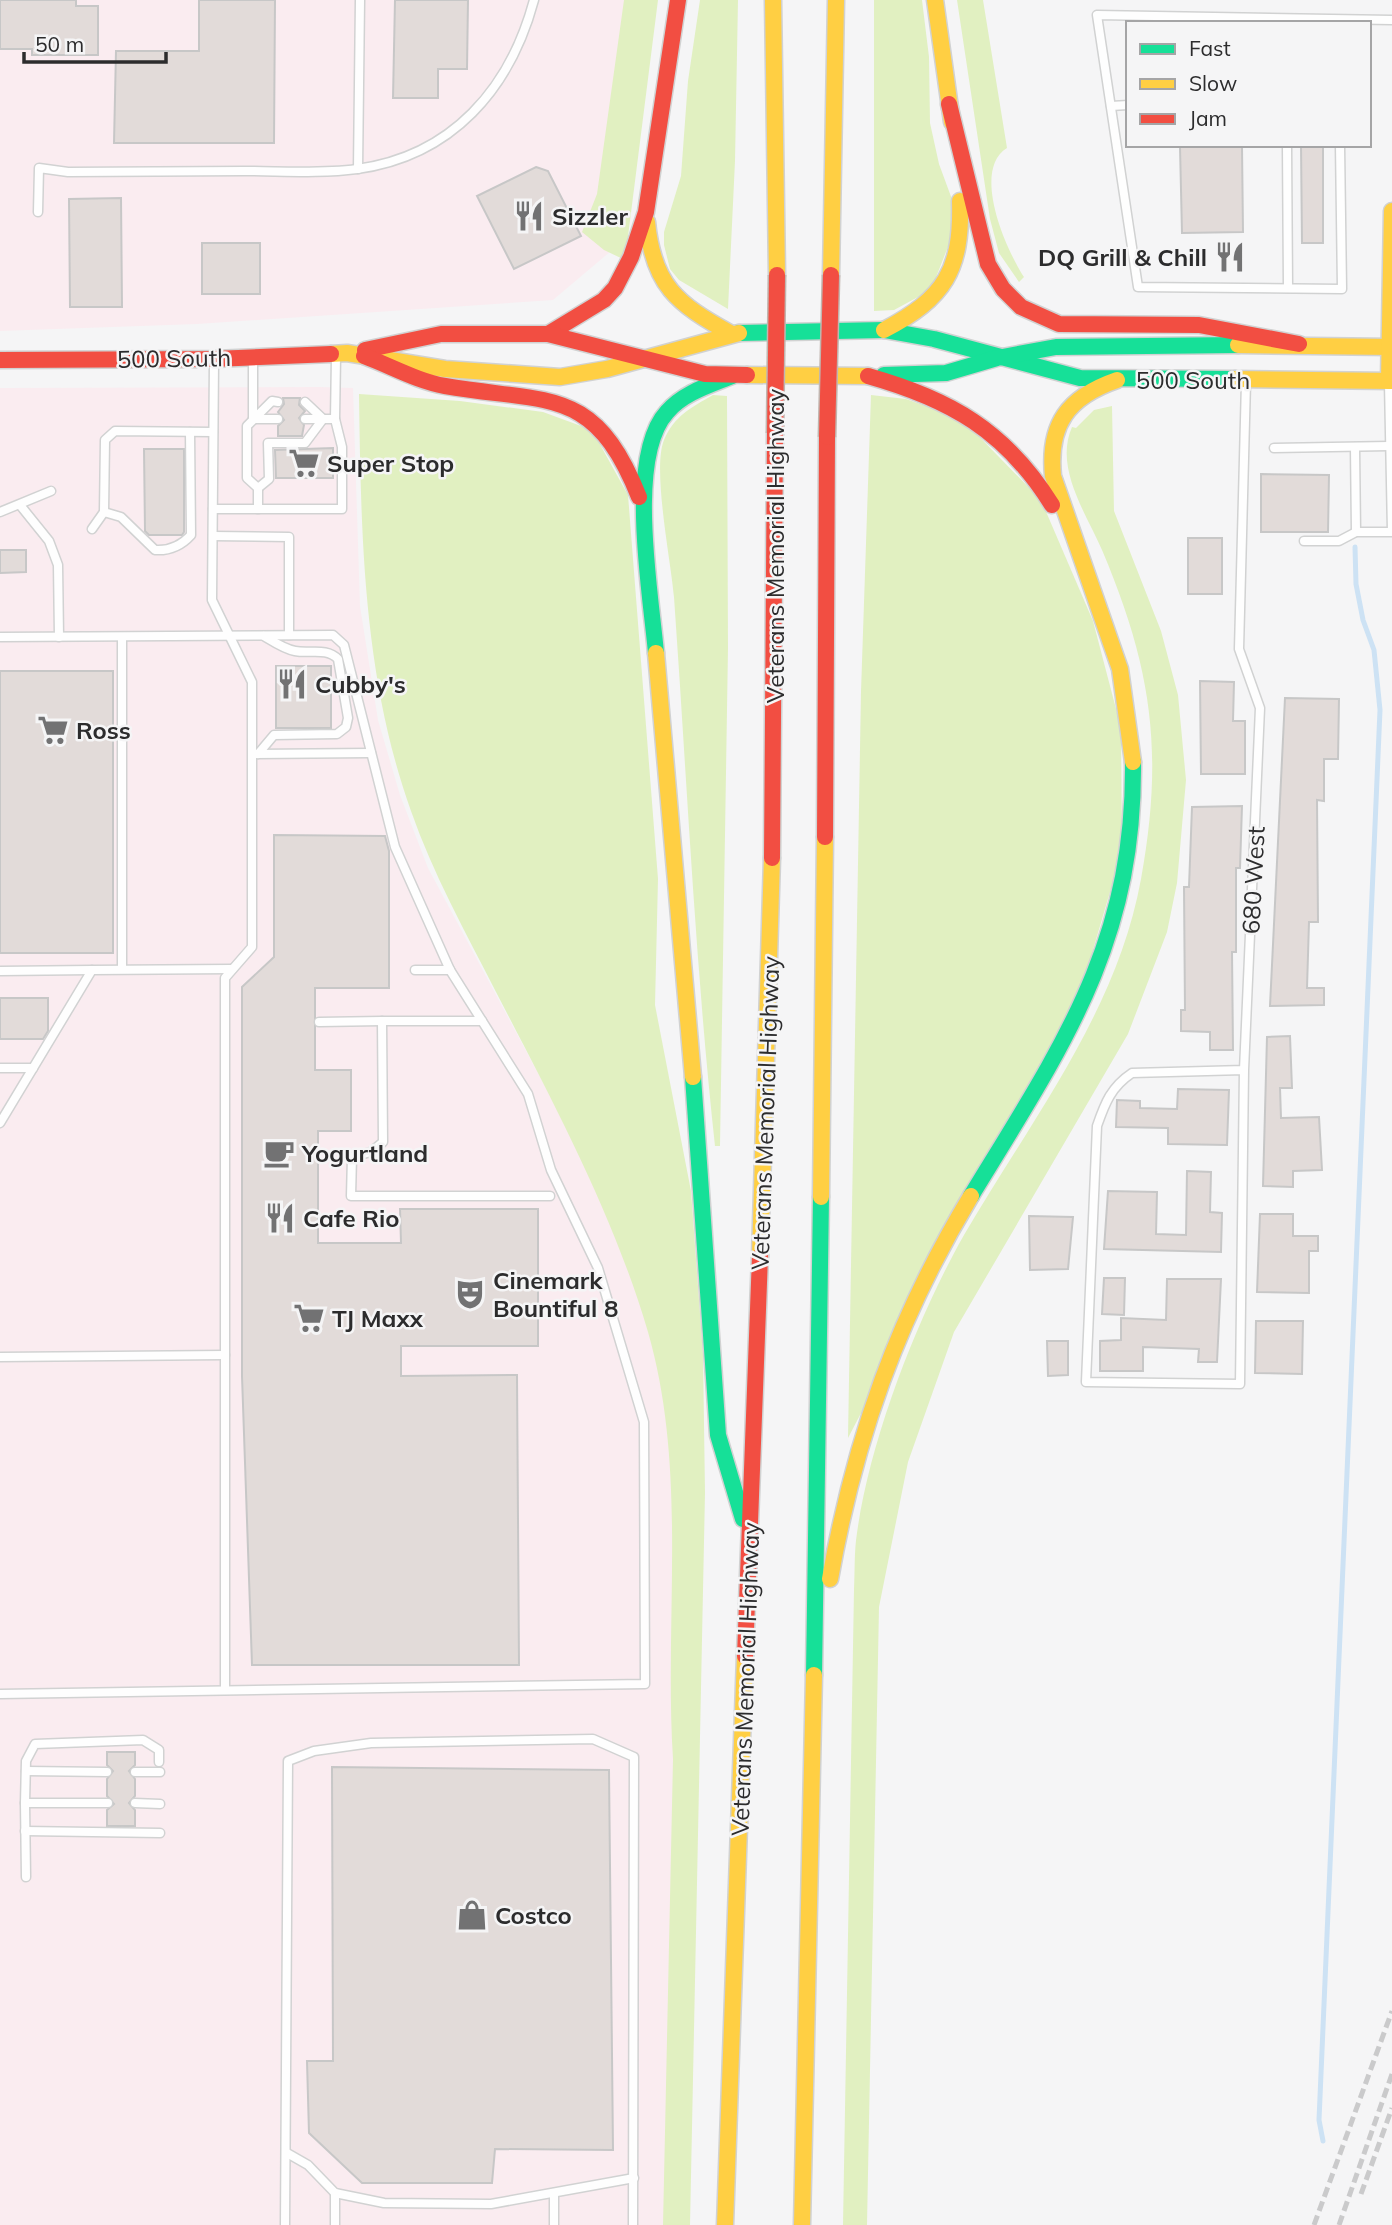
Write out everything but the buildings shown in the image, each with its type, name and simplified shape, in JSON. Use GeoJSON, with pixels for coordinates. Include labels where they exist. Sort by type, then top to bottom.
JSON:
{"type":"FeatureCollection","features":[{"type":"Feature","properties":{"kind":"main road"},"geometry":{"type":"LineString","coordinates":[[548,334],[589,315],[606,301],[628,262],[646,212],[678,0]]}},
{"type":"Feature","properties":{"kind":"main road","name":"Veterans Memorial Highway"},"geometry":{"type":"LineString","coordinates":[[725,2225],[772,910],[777,275],[772,0]]}},
{"type":"Feature","properties":{"kind":"main road"},"geometry":{"type":"LineString","coordinates":[[802,2225],[814,1738],[825,916],[827,437],[836,0]]}},
{"type":"Feature","properties":{"kind":"main road"},"geometry":{"type":"LineString","coordinates":[[884,330],[926,306],[951,278],[956,264],[961,216],[935,0]]}},
{"type":"Feature","properties":{"kind":"main road"},"geometry":{"type":"LineString","coordinates":[[949,104],[988,264],[1003,289],[1021,307],[1033,315],[1059,324],[1199,326],[1299,344]]}},
{"type":"Feature","properties":{"kind":"main road"},"geometry":{"type":"LineString","coordinates":[[1391,381],[1392,211]]}},
{"type":"Feature","properties":{"kind":"main road"},"geometry":{"type":"LineString","coordinates":[[646,212],[649,255],[660,281],[684,304],[730,333]]}},
{"type":"Feature","properties":{"kind":"main road","name":"500 South"},"geometry":{"type":"LineString","coordinates":[[0,360],[214,359],[342,354],[445,369],[544,377],[590,373],[730,333],[884,330],[934,337],[1063,376],[1117,380],[1391,381]]}},
{"type":"Feature","properties":{"kind":"main road","name":"500 South"},"geometry":{"type":"LineString","coordinates":[[342,354],[441,334],[548,334],[688,371],[732,376],[868,376],[946,373],[997,358],[1056,346],[1299,344],[1391,347]]}},
{"type":"Feature","properties":{"kind":"main road"},"geometry":{"type":"LineString","coordinates":[[364,356],[442,386],[549,399],[575,408],[592,419],[624,456],[643,513]]}},
{"type":"Feature","properties":{"kind":"main road"},"geometry":{"type":"LineString","coordinates":[[732,376],[690,392],[677,400],[658,419],[649,443],[643,513],[698,1134],[718,1435],[750,1542]]}},
{"type":"Feature","properties":{"kind":"main road"},"geometry":{"type":"LineString","coordinates":[[868,376],[941,399],[1001,438],[1037,480],[1086,569]]}},
{"type":"Feature","properties":{"kind":"main road"},"geometry":{"type":"LineString","coordinates":[[814,1738],[835,1548],[855,1456],[869,1410],[897,1335],[932,1264],[1078,1011],[1108,942],[1121,895],[1132,825],[1132,736],[1112,638],[1053,476],[1052,441],[1058,422],[1070,404],[1091,389],[1117,380]]}},
{"type":"Feature","properties":{"kind":"lane"},"geometry":{"type":"LineString","coordinates":[[358,169],[360,0]]}},
{"type":"Feature","properties":{"kind":"lane"},"geometry":{"type":"LineString","coordinates":[[38,212],[39,168],[68,172],[358,169],[420,150],[475,113],[496,87],[526,30],[534,0]]}},
{"type":"Feature","properties":{"kind":"lane"},"geometry":{"type":"LineString","coordinates":[[1304,21],[1097,15],[1138,287],[1342,289],[1340,147]]}},
{"type":"Feature","properties":{"kind":"lane"},"geometry":{"type":"LineString","coordinates":[[1365,21],[1392,20]]}},
{"type":"Feature","properties":{"kind":"lane"},"geometry":{"type":"LineString","coordinates":[[1111,106],[1126,105]]}},
{"type":"Feature","properties":{"kind":"lane"},"geometry":{"type":"LineString","coordinates":[[1287,147],[1288,288]]}},
{"type":"Feature","properties":{"kind":"lane"},"geometry":{"type":"LineString","coordinates":[[213,509],[342,509],[342,447],[335,419],[342,354]]}},
{"type":"Feature","properties":{"kind":"lane"},"geometry":{"type":"LineString","coordinates":[[253,358],[253,419]]}},
{"type":"Feature","properties":{"kind":"lane"},"geometry":{"type":"LineString","coordinates":[[214,359],[212,600],[251,682],[255,754],[251,947],[225,978],[225,1690]]}},
{"type":"Feature","properties":{"kind":"lane","name":"680 West"},"geometry":{"type":"LineString","coordinates":[[1244,1070],[1132,1073],[1116,1084],[1105,1102],[1097,1126],[1086,1382],[1240,1384],[1244,1070],[1261,708],[1240,649],[1246,380]]}},
{"type":"Feature","properties":{"kind":"lane"},"geometry":{"type":"LineString","coordinates":[[1304,541],[1339,541],[1356,532],[1392,531],[1389,446],[1391,381]]}},
{"type":"Feature","properties":{"kind":"lane"},"geometry":{"type":"LineString","coordinates":[[258,509],[258,488],[247,478],[247,426],[272,401],[278,402]]}},
{"type":"Feature","properties":{"kind":"lane"},"geometry":{"type":"LineString","coordinates":[[305,402],[323,419]]}},
{"type":"Feature","properties":{"kind":"lane"},"geometry":{"type":"LineString","coordinates":[[253,419],[278,419]]}},
{"type":"Feature","properties":{"kind":"lane"},"geometry":{"type":"LineString","coordinates":[[304,419],[335,419]]}},
{"type":"Feature","properties":{"kind":"lane"},"geometry":{"type":"LineString","coordinates":[[258,488],[269,479],[268,443],[306,443],[323,419]]}},
{"type":"Feature","properties":{"kind":"lane"},"geometry":{"type":"LineString","coordinates":[[92,529],[104,512],[105,440],[115,431],[213,432]]}},
{"type":"Feature","properties":{"kind":"lane"},"geometry":{"type":"LineString","coordinates":[[104,512],[121,517],[155,550],[167,551],[186,541],[191,535],[190,432]]}},
{"type":"Feature","properties":{"kind":"lane"},"geometry":{"type":"LineString","coordinates":[[1274,448],[1389,446]]}},
{"type":"Feature","properties":{"kind":"lane"},"geometry":{"type":"LineString","coordinates":[[1356,447],[1356,532]]}},
{"type":"Feature","properties":{"kind":"lane"},"geometry":{"type":"LineString","coordinates":[[0,512],[51,491]]}},
{"type":"Feature","properties":{"kind":"lane"},"geometry":{"type":"LineString","coordinates":[[20,505],[49,541],[58,565],[59,637]]}},
{"type":"Feature","properties":{"kind":"lane"},"geometry":{"type":"LineString","coordinates":[[213,536],[289,537],[289,635]]}},
{"type":"Feature","properties":{"kind":"lane"},"geometry":{"type":"LineString","coordinates":[[0,637],[333,635],[344,645],[395,847],[450,970],[528,1094],[551,1170],[598,1268],[643,1422],[645,1684],[0,1694]]}},
{"type":"Feature","properties":{"kind":"lane"},"geometry":{"type":"LineString","coordinates":[[255,754],[274,735],[337,734],[346,727],[348,718],[338,659],[333,653],[292,650],[263,636]]}},
{"type":"Feature","properties":{"kind":"lane"},"geometry":{"type":"LineString","coordinates":[[122,637],[122,969]]}},
{"type":"Feature","properties":{"kind":"lane"},"geometry":{"type":"LineString","coordinates":[[255,754],[371,753]]}},
{"type":"Feature","properties":{"kind":"lane"},"geometry":{"type":"LineString","coordinates":[[0,1122],[92,970]]}},
{"type":"Feature","properties":{"kind":"lane"},"geometry":{"type":"LineString","coordinates":[[0,971],[232,970]]}},
{"type":"Feature","properties":{"kind":"lane"},"geometry":{"type":"LineString","coordinates":[[415,970],[450,970]]}},
{"type":"Feature","properties":{"kind":"lane"},"geometry":{"type":"LineString","coordinates":[[382,1021],[383,1142],[371,1152],[352,1157],[351,1196],[550,1196]]}},
{"type":"Feature","properties":{"kind":"lane"},"geometry":{"type":"LineString","coordinates":[[319,1022],[482,1021]]}},
{"type":"Feature","properties":{"kind":"lane"},"geometry":{"type":"LineString","coordinates":[[0,1068],[33,1068]]}},
{"type":"Feature","properties":{"kind":"lane"},"geometry":{"type":"LineString","coordinates":[[0,1357],[225,1355]]}},
{"type":"Feature","properties":{"kind":"lane"},"geometry":{"type":"LineString","coordinates":[[285,2225],[288,1761],[314,1752],[371,1743],[593,1739],[635,1757],[633,2225]]}},
{"type":"Feature","properties":{"kind":"lane"},"geometry":{"type":"LineString","coordinates":[[26,1877],[26,1761],[34,1744],[47,1741],[143,1740],[159,1750],[159,1762]]}},
{"type":"Feature","properties":{"kind":"lane"},"geometry":{"type":"LineString","coordinates":[[26,1771],[107,1772]]}},
{"type":"Feature","properties":{"kind":"lane"},"geometry":{"type":"LineString","coordinates":[[135,1772],[160,1772]]}},
{"type":"Feature","properties":{"kind":"lane"},"geometry":{"type":"LineString","coordinates":[[25,1803],[108,1803]]}},
{"type":"Feature","properties":{"kind":"lane"},"geometry":{"type":"LineString","coordinates":[[135,1803],[160,1804]]}},
{"type":"Feature","properties":{"kind":"lane"},"geometry":{"type":"LineString","coordinates":[[25,1831],[160,1833]]}},
{"type":"Feature","properties":{"kind":"lane"},"geometry":{"type":"LineString","coordinates":[[287,2153],[308,2165],[335,2193],[384,2203],[491,2204],[634,2178]]}},
{"type":"Feature","properties":{"kind":"lane"},"geometry":{"type":"LineString","coordinates":[[334,2225],[335,2193]]}},
{"type":"Feature","properties":{"kind":"lane"},"geometry":{"type":"LineString","coordinates":[[554,2193],[554,2225]]}},
{"type":"Feature","properties":{"kind":"shaded area"},"geometry":{"type":"Polygon","coordinates":[[[0,0],[640,0],[611,251],[553,300],[197,324],[0,331],[0,0]]]}},
{"type":"Feature","properties":{"kind":"shaded area"},"geometry":{"type":"Polygon","coordinates":[[[0,388],[353,388],[360,606],[378,720],[400,795],[428,868],[620,1226],[681,1451],[679,2225],[0,2225],[0,388]]]}},
{"type":"Feature","properties":{"kind":"green space"},"geometry":{"type":"Polygon","coordinates":[[[624,0],[658,0],[625,260],[604,250],[582,232],[597,194],[624,0]]]}},
{"type":"Feature","properties":{"kind":"green space"},"geometry":{"type":"Polygon","coordinates":[[[700,0],[738,0],[735,161],[728,309],[679,280],[670,269],[664,245],[664,232],[681,176],[688,81],[700,0]]]}},
{"type":"Feature","properties":{"kind":"green space"},"geometry":{"type":"Polygon","coordinates":[[[874,0],[922,0],[929,57],[930,123],[939,164],[953,202],[955,229],[931,290],[894,310],[874,311],[874,0]]]}},
{"type":"Feature","properties":{"kind":"green space"},"geometry":{"type":"Polygon","coordinates":[[[957,0],[983,0],[1007,148],[997,159],[992,174],[992,191],[1001,230],[1024,277],[1019,282],[999,253],[990,219],[957,0]]]}},
{"type":"Feature","properties":{"kind":"green space"},"geometry":{"type":"Polygon","coordinates":[[[359,394],[460,401],[543,412],[592,430],[628,495],[658,879],[655,1005],[691,1191],[703,1355],[705,1493],[690,2225],[663,2225],[673,1759],[671,1491],[668,1437],[660,1384],[634,1288],[600,1201],[440,880],[411,811],[395,760],[374,658],[368,606],[361,500],[359,394]]]}},
{"type":"Feature","properties":{"kind":"green space"},"geometry":{"type":"Polygon","coordinates":[[[713,395],[727,396],[728,648],[720,1146],[715,1146],[708,1077],[674,597],[660,472],[661,454],[668,432],[678,418],[713,395]]]}},
{"type":"Feature","properties":{"kind":"green space"},"geometry":{"type":"Polygon","coordinates":[[[871,395],[906,399],[962,419],[1041,500],[1093,621],[1121,728],[1122,851],[1080,994],[848,1438],[861,692],[871,395]]]}},
{"type":"Feature","properties":{"kind":"green space"},"geometry":{"type":"Polygon","coordinates":[[[1112,406],[1114,511],[1161,631],[1178,695],[1186,780],[1177,883],[1167,932],[1128,1034],[954,1332],[908,1462],[879,1607],[867,2225],[843,2225],[855,1561],[863,1497],[884,1419],[929,1303],[964,1235],[1069,1064],[1113,975],[1129,928],[1141,879],[1148,833],[1152,750],[1142,672],[1119,593],[1074,490],[1067,458],[1067,443],[1072,427],[1076,428],[1094,410],[1112,406]]]}},
{"type":"Feature","properties":{"kind":"waterway"},"geometry":{"type":"LineString","coordinates":[[1323,2141],[1319,2120],[1380,710],[1374,650],[1363,620],[1356,584],[1355,547]]}},
{"type":"Feature","properties":{"kind":"railway"},"geometry":{"type":"LineString","coordinates":[[1314,2225],[1392,2011]]}},
{"type":"Feature","properties":{"kind":"railway"},"geometry":{"type":"LineString","coordinates":[[1339,2225],[1392,2074]]}},
{"type":"Feature","properties":{"kind":"railway"},"geometry":{"type":"LineString","coordinates":[[1361,2194],[1392,2108]]}},
{"type":"Feature","properties":{"kind":"traffic: fast"},"geometry":{"type":"LineString","coordinates":[[884,330],[934,339],[1080,378],[1235,379]]}},
{"type":"Feature","properties":{"kind":"traffic: fast"},"geometry":{"type":"LineString","coordinates":[[739,333],[884,330]]}},
{"type":"Feature","properties":{"kind":"traffic: fast"},"geometry":{"type":"LineString","coordinates":[[884,375],[946,373],[997,358],[1056,347],[1238,345]]}},
{"type":"Feature","properties":{"kind":"traffic: fast"},"geometry":{"type":"LineString","coordinates":[[656,653],[644,527],[647,460],[655,433],[673,405],[697,390],[732,376]]}},
{"type":"Feature","properties":{"kind":"traffic: fast"},"geometry":{"type":"LineString","coordinates":[[971,1196],[1035,1091],[1087,992],[1106,940],[1121,886],[1130,827],[1133,762]]}},
{"type":"Feature","properties":{"kind":"traffic: fast"},"geometry":{"type":"LineString","coordinates":[[693,1077],[718,1435],[743,1519]]}},
{"type":"Feature","properties":{"kind":"traffic: fast"},"geometry":{"type":"LineString","coordinates":[[814,1675],[821,1197]]}},
{"type":"Feature","properties":{"kind":"traffic: slow"},"geometry":{"type":"LineString","coordinates":[[773,0],[777,275]]}},
{"type":"Feature","properties":{"kind":"traffic: slow"},"geometry":{"type":"LineString","coordinates":[[831,275],[836,0]]}},
{"type":"Feature","properties":{"kind":"traffic: slow"},"geometry":{"type":"LineString","coordinates":[[935,0],[952,122]]}},
{"type":"Feature","properties":{"kind":"traffic: slow"},"geometry":{"type":"LineString","coordinates":[[884,330],[922,306],[946,279],[958,246],[960,201]]}},
{"type":"Feature","properties":{"kind":"traffic: slow"},"geometry":{"type":"LineString","coordinates":[[1389,381],[1392,211]]}},
{"type":"Feature","properties":{"kind":"traffic: slow"},"geometry":{"type":"LineString","coordinates":[[647,222],[655,262],[671,290],[682,302],[730,333]]}},
{"type":"Feature","properties":{"kind":"traffic: slow"},"geometry":{"type":"LineString","coordinates":[[331,354],[347,353],[445,369],[560,377],[607,369],[739,333]]}},
{"type":"Feature","properties":{"kind":"traffic: slow"},"geometry":{"type":"LineString","coordinates":[[1238,345],[1392,347]]}},
{"type":"Feature","properties":{"kind":"traffic: slow"},"geometry":{"type":"LineString","coordinates":[[747,375],[868,376]]}},
{"type":"Feature","properties":{"kind":"traffic: slow"},"geometry":{"type":"LineString","coordinates":[[1235,379],[1392,381]]}},
{"type":"Feature","properties":{"kind":"traffic: slow"},"geometry":{"type":"LineString","coordinates":[[1117,380],[1100,387],[1074,404],[1058,427],[1052,458],[1053,476],[1120,669],[1133,762]]}},
{"type":"Feature","properties":{"kind":"traffic: slow"},"geometry":{"type":"LineString","coordinates":[[656,653],[693,1077]]}},
{"type":"Feature","properties":{"kind":"traffic: slow"},"geometry":{"type":"LineString","coordinates":[[821,1197],[825,837]]}},
{"type":"Feature","properties":{"kind":"traffic: slow"},"geometry":{"type":"LineString","coordinates":[[760,1256],[772,858]]}},
{"type":"Feature","properties":{"kind":"traffic: slow"},"geometry":{"type":"LineString","coordinates":[[830,1579],[852,1477],[882,1381],[921,1288],[971,1196]]}},
{"type":"Feature","properties":{"kind":"traffic: slow"},"geometry":{"type":"LineString","coordinates":[[725,2225],[745,1656]]}},
{"type":"Feature","properties":{"kind":"traffic: slow"},"geometry":{"type":"LineString","coordinates":[[802,2225],[814,1675]]}},
{"type":"Feature","properties":{"kind":"traffic: jam"},"geometry":{"type":"LineString","coordinates":[[548,334],[604,300],[615,288],[631,257],[646,212],[678,0]]}},
{"type":"Feature","properties":{"kind":"traffic: jam"},"geometry":{"type":"LineString","coordinates":[[949,104],[988,264],[1003,289],[1021,307],[1059,324],[1199,325],[1299,344]]}},
{"type":"Feature","properties":{"kind":"traffic: jam"},"geometry":{"type":"LineString","coordinates":[[775,433],[777,275]]}},
{"type":"Feature","properties":{"kind":"traffic: jam"},"geometry":{"type":"LineString","coordinates":[[827,437],[831,275]]}},
{"type":"Feature","properties":{"kind":"traffic: jam"},"geometry":{"type":"LineString","coordinates":[[365,350],[441,334],[548,334],[705,374],[747,375]]}},
{"type":"Feature","properties":{"kind":"traffic: jam"},"geometry":{"type":"LineString","coordinates":[[0,360],[214,359],[331,354]]}},
{"type":"Feature","properties":{"kind":"traffic: jam"},"geometry":{"type":"LineString","coordinates":[[364,356],[435,384],[540,399],[564,406],[585,417],[604,435],[622,461],[639,497]]}},
{"type":"Feature","properties":{"kind":"traffic: jam"},"geometry":{"type":"LineString","coordinates":[[868,376],[925,395],[973,421],[1015,457],[1052,505]]}},
{"type":"Feature","properties":{"kind":"traffic: jam"},"geometry":{"type":"LineString","coordinates":[[772,858],[775,433]]}},
{"type":"Feature","properties":{"kind":"traffic: jam"},"geometry":{"type":"LineString","coordinates":[[825,837],[827,437]]}},
{"type":"Feature","properties":{"kind":"traffic: jam"},"geometry":{"type":"LineString","coordinates":[[745,1656],[760,1256]]}},
{"type":"Feature","properties":{"kind":"place","name":"Sizzler"},"geometry":{"type":"Point","coordinates":[529,216]}},
{"type":"Feature","properties":{"kind":"place","name":"DQ Grill & Chill"},"geometry":{"type":"Point","coordinates":[1230,257]}},
{"type":"Feature","properties":{"kind":"place","name":"Super Stop"},"geometry":{"type":"Point","coordinates":[304,463]}},
{"type":"Feature","properties":{"kind":"place","name":"Cubby's"},"geometry":{"type":"Point","coordinates":[292,684]}},
{"type":"Feature","properties":{"kind":"place","name":"Ross"},"geometry":{"type":"Point","coordinates":[53,730]}},
{"type":"Feature","properties":{"kind":"place","name":"Yogurtland"},"geometry":{"type":"Point","coordinates":[279,1153]}},
{"type":"Feature","properties":{"kind":"place","name":"Cafe Rio"},"geometry":{"type":"Point","coordinates":[280,1218]}},
{"type":"Feature","properties":{"kind":"place","name":"Cinemark Bountiful 8"},"geometry":{"type":"Point","coordinates":[470,1294]}},
{"type":"Feature","properties":{"kind":"place","name":"TJ Maxx"},"geometry":{"type":"Point","coordinates":[309,1318]}},
{"type":"Feature","properties":{"kind":"place","name":"Costco"},"geometry":{"type":"Point","coordinates":[472,1915]}}]}
